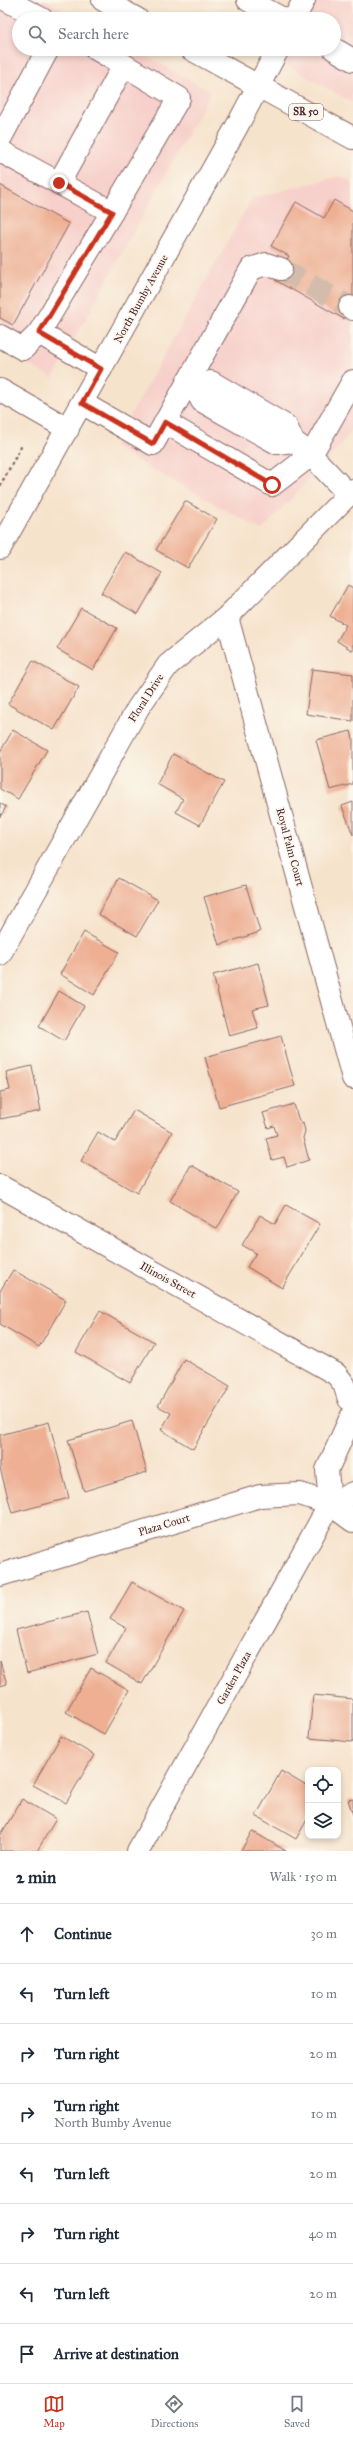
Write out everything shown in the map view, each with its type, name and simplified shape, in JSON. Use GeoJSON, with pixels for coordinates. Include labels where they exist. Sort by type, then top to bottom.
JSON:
{"type":"FeatureCollection","features":[{"type":"Feature","properties":{"kind":"main road"},"geometry":{"type":"LineString","coordinates":[[6,0],[29,12]]}},
{"type":"Feature","properties":{"kind":"main road"},"geometry":{"type":"LineString","coordinates":[[103,0],[124,12]]}},
{"type":"Feature","properties":{"kind":"main road"},"geometry":{"type":"LineString","coordinates":[[248,0],[270,12]]}},
{"type":"Feature","properties":{"kind":"main road"},"geometry":{"type":"LineString","coordinates":[[298,12],[304,0]]}},
{"type":"Feature","properties":{"kind":"main road"},"geometry":{"type":"LineString","coordinates":[[341,53],[353,60]]}},
{"type":"Feature","properties":{"kind":"main road"},"geometry":{"type":"LineString","coordinates":[[0,139],[44,56]]}},
{"type":"Feature","properties":{"kind":"main road"},"geometry":{"type":"LineString","coordinates":[[0,336],[23,349],[39,333],[179,98],[108,56]]}},
{"type":"Feature","properties":{"kind":"main road","name":"SR 50"},"geometry":{"type":"LineString","coordinates":[[203,56],[353,138]]}},
{"type":"Feature","properties":{"kind":"main road","name":"North Bumby Avenue"},"geometry":{"type":"LineString","coordinates":[[0,548],[259,87],[274,56]]}},
{"type":"Feature","properties":{"kind":"main road"},"geometry":{"type":"LineString","coordinates":[[59,183],[124,65]]}},
{"type":"Feature","properties":{"kind":"main road"},"geometry":{"type":"LineString","coordinates":[[0,150],[112,212]]}},
{"type":"Feature","properties":{"kind":"main road"},"geometry":{"type":"LineString","coordinates":[[82,403],[153,444],[165,422],[191,384],[251,269],[266,264],[281,269]]}},
{"type":"Feature","properties":{"kind":"main road"},"geometry":{"type":"LineString","coordinates":[[39,333],[101,369]]}},
{"type":"Feature","properties":{"kind":"main road"},"geometry":{"type":"LineString","coordinates":[[165,422],[272,485],[311,455],[353,381]]}},
{"type":"Feature","properties":{"kind":"main road"},"geometry":{"type":"LineString","coordinates":[[191,384],[211,382],[286,426],[293,441],[311,455],[351,493]]}},
{"type":"Feature","properties":{"kind":"main road"},"geometry":{"type":"LineString","coordinates":[[0,390],[68,429]]}},
{"type":"Feature","properties":{"kind":"main road","name":"Floral Drive"},"geometry":{"type":"LineString","coordinates":[[0,954],[138,708],[168,665],[227,617],[351,493]]}},
{"type":"Feature","properties":{"kind":"main road","name":"Royal Palm Court"},"geometry":{"type":"LineString","coordinates":[[227,617],[353,1078]]}},
{"type":"Feature","properties":{"kind":"main road","name":"Illinois Street"},"geometry":{"type":"LineString","coordinates":[[0,1186],[345,1374],[344,1384],[352,1406]]}},
{"type":"Feature","properties":{"kind":"main road"},"geometry":{"type":"LineString","coordinates":[[352,1406],[327,1470],[330,1504],[353,1521]]}},
{"type":"Feature","properties":{"kind":"main road"},"geometry":{"type":"LineString","coordinates":[[330,1504],[353,1493]]}},
{"type":"Feature","properties":{"kind":"main road","name":"Plaza Court"},"geometry":{"type":"LineString","coordinates":[[0,1575],[260,1496],[300,1494],[330,1504]]}},
{"type":"Feature","properties":{"kind":"main road","name":"Garden Plaza"},"geometry":{"type":"LineString","coordinates":[[138,1851],[330,1504]]}},
{"type":"Feature","properties":{"kind":"path"},"geometry":{"type":"LineString","coordinates":[[0,486],[22,445]]}},
{"type":"Feature","properties":{"kind":"shaded area"},"geometry":{"type":"Polygon","coordinates":[[[0,0],[45,0],[66,12],[12,12],[12,56],[147,56],[211,92],[53,378],[0,349],[0,0]]]}},
{"type":"Feature","properties":{"kind":"shaded area"},"geometry":{"type":"Polygon","coordinates":[[[304,0],[353,0],[353,103],[272,57],[341,56],[341,12],[298,12],[304,0]]]}},
{"type":"Feature","properties":{"kind":"shaded area"},"geometry":{"type":"Polygon","coordinates":[[[341,176],[353,183],[353,428],[339,447],[262,530],[113,447],[252,198],[341,176]]]}},
{"type":"Feature","properties":{"kind":"building"},"geometry":{"type":"Polygon","coordinates":[[[0,185],[69,224],[13,325],[0,318],[0,185]]]}},
{"type":"Feature","properties":{"kind":"building"},"geometry":{"type":"Polygon","coordinates":[[[334,200],[353,211],[353,302],[344,319],[275,280],[289,256],[271,246],[296,202],[324,218],[334,200]]]}},
{"type":"Feature","properties":{"kind":"building"},"geometry":{"type":"Polygon","coordinates":[[[185,501],[217,519],[188,568],[156,550],[185,501]]]}},
{"type":"Feature","properties":{"kind":"building"},"geometry":{"type":"Polygon","coordinates":[[[125,552],[162,573],[138,614],[101,593],[125,552]]]}},
{"type":"Feature","properties":{"kind":"building"},"geometry":{"type":"Polygon","coordinates":[[[348,585],[353,588],[353,651],[337,641],[346,625],[330,616],[348,585]]]}},
{"type":"Feature","properties":{"kind":"building"},"geometry":{"type":"Polygon","coordinates":[[[81,608],[117,628],[93,670],[57,649],[81,608]]]}},
{"type":"Feature","properties":{"kind":"building"},"geometry":{"type":"Polygon","coordinates":[[[33,661],[79,687],[54,730],[8,704],[33,661]]]}},
{"type":"Feature","properties":{"kind":"building"},"geometry":{"type":"Polygon","coordinates":[[[312,669],[353,674],[353,721],[306,714],[312,669]]]}},
{"type":"Feature","properties":{"kind":"building"},"geometry":{"type":"Polygon","coordinates":[[[13,730],[47,750],[18,799],[0,789],[0,752],[13,730]]]}},
{"type":"Feature","properties":{"kind":"building"},"geometry":{"type":"Polygon","coordinates":[[[351,731],[353,739],[353,784],[330,790],[316,740],[351,731]]]}},
{"type":"Feature","properties":{"kind":"building"},"geometry":{"type":"Polygon","coordinates":[[[173,754],[224,782],[200,825],[176,812],[183,799],[157,784],[173,754]]]}},
{"type":"Feature","properties":{"kind":"building"},"geometry":{"type":"Polygon","coordinates":[[[353,802],[353,835],[342,806],[353,802]]]}},
{"type":"Feature","properties":{"kind":"building"},"geometry":{"type":"Polygon","coordinates":[[[0,803],[6,807],[0,817],[0,803]]]}},
{"type":"Feature","properties":{"kind":"building"},"geometry":{"type":"Polygon","coordinates":[[[119,878],[158,900],[137,936],[98,914],[119,878]]]}},
{"type":"Feature","properties":{"kind":"building"},"geometry":{"type":"Polygon","coordinates":[[[246,885],[260,932],[219,945],[204,897],[246,885]]]}},
{"type":"Feature","properties":{"kind":"building"},"geometry":{"type":"Polygon","coordinates":[[[84,932],[119,952],[94,995],[60,974],[84,932]]]}},
{"type":"Feature","properties":{"kind":"building"},"geometry":{"type":"Polygon","coordinates":[[[258,963],[269,1005],[252,1009],[258,1028],[229,1036],[213,975],[258,963]]]}},
{"type":"Feature","properties":{"kind":"building"},"geometry":{"type":"Polygon","coordinates":[[[59,991],[84,1006],[64,1041],[39,1026],[59,991]]]}},
{"type":"Feature","properties":{"kind":"building"},"geometry":{"type":"Polygon","coordinates":[[[281,1036],[295,1086],[219,1107],[205,1057],[281,1036]]]}},
{"type":"Feature","properties":{"kind":"building"},"geometry":{"type":"Polygon","coordinates":[[[32,1066],[41,1111],[0,1119],[0,1092],[10,1090],[6,1072],[32,1066]]]}},
{"type":"Feature","properties":{"kind":"building"},"geometry":{"type":"Polygon","coordinates":[[[294,1104],[298,1118],[301,1124],[303,1123],[305,1131],[303,1138],[309,1160],[287,1167],[284,1157],[272,1160],[266,1138],[277,1135],[274,1126],[268,1128],[263,1113],[294,1104]]]}},
{"type":"Feature","properties":{"kind":"building"},"geometry":{"type":"Polygon","coordinates":[[[134,1110],[172,1132],[137,1193],[81,1161],[98,1132],[115,1142],[134,1110]]]}},
{"type":"Feature","properties":{"kind":"building"},"geometry":{"type":"Polygon","coordinates":[[[191,1165],[238,1192],[217,1229],[170,1201],[191,1165]]]}},
{"type":"Feature","properties":{"kind":"building"},"geometry":{"type":"Polygon","coordinates":[[[286,1205],[320,1224],[282,1288],[247,1267],[256,1253],[242,1245],[260,1215],[275,1224],[286,1205]]]}},
{"type":"Feature","properties":{"kind":"building"},"geometry":{"type":"Polygon","coordinates":[[[13,1270],[66,1300],[39,1347],[0,1324],[0,1291],[13,1270]]]}},
{"type":"Feature","properties":{"kind":"building"},"geometry":{"type":"Polygon","coordinates":[[[100,1311],[154,1342],[130,1383],[76,1352],[100,1311]]]}},
{"type":"Feature","properties":{"kind":"building"},"geometry":{"type":"Polygon","coordinates":[[[184,1359],[230,1386],[193,1449],[161,1430],[171,1413],[158,1406],[184,1359]]]}},
{"type":"Feature","properties":{"kind":"building"},"geometry":{"type":"Polygon","coordinates":[[[132,1421],[147,1472],[84,1491],[68,1440],[132,1421]]]}},
{"type":"Feature","properties":{"kind":"building"},"geometry":{"type":"Polygon","coordinates":[[[49,1422],[69,1498],[12,1513],[0,1468],[0,1435],[49,1422]]]}},
{"type":"Feature","properties":{"kind":"building"},"geometry":{"type":"Polygon","coordinates":[[[132,1582],[184,1611],[142,1684],[106,1663],[126,1628],[110,1619],[132,1582]]]}},
{"type":"Feature","properties":{"kind":"building"},"geometry":{"type":"Polygon","coordinates":[[[87,1612],[98,1654],[27,1673],[16,1630],[87,1612]]]}},
{"type":"Feature","properties":{"kind":"building"},"geometry":{"type":"Polygon","coordinates":[[[0,1661],[7,1684],[0,1686],[0,1661]]]}},
{"type":"Feature","properties":{"kind":"building"},"geometry":{"type":"Polygon","coordinates":[[[91,1668],[129,1690],[104,1734],[66,1712],[91,1668]]]}},
{"type":"Feature","properties":{"kind":"building"},"geometry":{"type":"Polygon","coordinates":[[[313,1695],[353,1699],[353,1742],[309,1738],[313,1695]]]}},
{"type":"Feature","properties":{"kind":"building"},"geometry":{"type":"Polygon","coordinates":[[[61,1736],[94,1755],[66,1803],[33,1785],[61,1736]]]}},
{"type":"Feature","properties":{"kind":"building"},"geometry":{"type":"Polygon","coordinates":[[[281,1771],[305,1785],[305,1823],[296,1839],[256,1816],[281,1771]]]}},
{"type":"Feature","properties":{"kind":"building"},"geometry":{"type":"Polygon","coordinates":[[[22,1799],[56,1819],[37,1851],[0,1851],[0,1836],[22,1799]]]}},
{"type":"Feature","properties":{"kind":"building"},"geometry":{"type":"Polygon","coordinates":[[[353,1799],[353,1815],[348,1800],[353,1799]]]}},
{"type":"Feature","properties":{"kind":"building"},"geometry":{"type":"Polygon","coordinates":[[[252,1831],[286,1851],[241,1851],[252,1831]]]}},
{"type":"Feature","properties":{"kind":"tunnel"},"geometry":{"type":"LineString","coordinates":[[281,269],[350,307]]}},
{"type":"Feature","properties":{"kind":"route"},"geometry":{"type":"LineString","coordinates":[[59,183],[112,212],[39,333],[101,369],[82,403],[153,444],[165,422],[272,485]]}}]}
